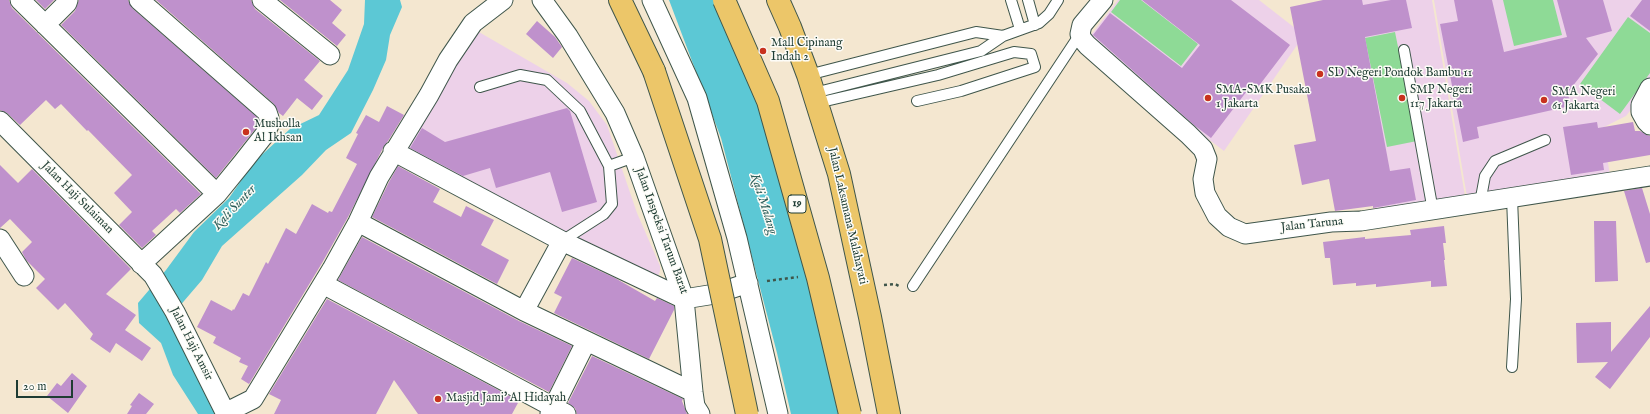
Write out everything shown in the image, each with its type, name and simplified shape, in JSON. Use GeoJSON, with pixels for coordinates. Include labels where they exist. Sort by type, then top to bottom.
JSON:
{"type":"FeatureCollection","features":[{"type":"Feature","properties":{"kind":"main road"},"geometry":{"type":"LineString","coordinates":[[620,0],[654,70],[710,239],[747,414]]}},
{"type":"Feature","properties":{"kind":"main road","name":"19"},"geometry":{"type":"LineString","coordinates":[[724,0],[768,101],[818,278],[850,414]]}},
{"type":"Feature","properties":{"kind":"main road","name":"Jalan Laksamana Malahayati"},"geometry":{"type":"LineString","coordinates":[[778,0],[790,27],[813,90],[839,174],[864,290],[888,414]]}},
{"type":"Feature","properties":{"kind":"street"},"geometry":{"type":"LineString","coordinates":[[20,0],[217,194]]}},
{"type":"Feature","properties":{"kind":"street"},"geometry":{"type":"LineString","coordinates":[[45,25],[67,3],[68,0]]}},
{"type":"Feature","properties":{"kind":"street"},"geometry":{"type":"LineString","coordinates":[[139,0],[267,112],[269,118],[269,125],[265,134],[243,162],[217,194],[147,270]]}},
{"type":"Feature","properties":{"kind":"street"},"geometry":{"type":"LineString","coordinates":[[262,0],[330,55]]}},
{"type":"Feature","properties":{"kind":"street"},"geometry":{"type":"LineString","coordinates":[[226,413],[253,400],[323,284],[358,222],[379,177],[394,151],[466,33],[473,23],[503,0]]}},
{"type":"Feature","properties":{"kind":"street","name":"Jalan Inspeksi Tarum Barat"},"geometry":{"type":"LineString","coordinates":[[542,0],[568,36],[615,113],[634,157],[684,299],[715,294],[756,282]]}},
{"type":"Feature","properties":{"kind":"street"},"geometry":{"type":"LineString","coordinates":[[652,0],[697,98],[737,238],[756,282],[778,414]]}},
{"type":"Feature","properties":{"kind":"street"},"geometry":{"type":"LineString","coordinates":[[1080,34],[1082,25],[1103,0]]}},
{"type":"Feature","properties":{"kind":"street","name":"Jalan Taruna"},"geometry":{"type":"LineString","coordinates":[[1080,34],[1087,45],[1203,149],[1207,158],[1203,179],[1205,193],[1217,216],[1229,227],[1245,234],[1331,222],[1360,221],[1650,176]]}},
{"type":"Feature","properties":{"kind":"street"},"geometry":{"type":"LineString","coordinates":[[1650,88],[1641,105],[1641,112],[1650,125]]}},
{"type":"Feature","properties":{"kind":"street","name":"Jalan Haji Sulaiman"},"geometry":{"type":"LineString","coordinates":[[0,121],[78,198],[147,270]]}},
{"type":"Feature","properties":{"kind":"street"},"geometry":{"type":"LineString","coordinates":[[394,151],[562,241],[684,299],[693,392],[695,406],[700,414]]}},
{"type":"Feature","properties":{"kind":"street"},"geometry":{"type":"LineString","coordinates":[[358,222],[524,311],[693,392]]}},
{"type":"Feature","properties":{"kind":"street"},"geometry":{"type":"LineString","coordinates":[[0,239],[24,276]]}},
{"type":"Feature","properties":{"kind":"street"},"geometry":{"type":"LineString","coordinates":[[524,311],[562,241]]}},
{"type":"Feature","properties":{"kind":"street","name":"Jalan Haji Amsir"},"geometry":{"type":"LineString","coordinates":[[147,270],[175,312],[226,413]]}},
{"type":"Feature","properties":{"kind":"street"},"geometry":{"type":"LineString","coordinates":[[323,284],[556,412],[586,342]]}},
{"type":"Feature","properties":{"kind":"lane"},"geometry":{"type":"LineString","coordinates":[[1011,0],[1020,29]]}},
{"type":"Feature","properties":{"kind":"lane"},"geometry":{"type":"LineString","coordinates":[[1028,0],[1035,26]]}},
{"type":"Feature","properties":{"kind":"lane"},"geometry":{"type":"LineString","coordinates":[[813,90],[981,51],[1003,36],[1020,29],[1035,26],[1049,14],[1058,0]]}},
{"type":"Feature","properties":{"kind":"lane"},"geometry":{"type":"LineString","coordinates":[[813,90],[976,32],[1003,36]]}},
{"type":"Feature","properties":{"kind":"lane"},"geometry":{"type":"LineString","coordinates":[[913,286],[1080,34]]}},
{"type":"Feature","properties":{"kind":"lane"},"geometry":{"type":"LineString","coordinates":[[1404,50],[1433,210]]}},
{"type":"Feature","properties":{"kind":"lane"},"geometry":{"type":"LineString","coordinates":[[813,90],[938,75],[1014,52],[1031,54],[1036,67],[961,91],[917,101]]}},
{"type":"Feature","properties":{"kind":"lane"},"geometry":{"type":"LineString","coordinates":[[480,87],[520,75],[547,80],[580,111],[609,166],[612,204],[604,214],[562,241]]}},
{"type":"Feature","properties":{"kind":"lane"},"geometry":{"type":"LineString","coordinates":[[1480,203],[1485,176],[1495,161],[1545,140]]}},
{"type":"Feature","properties":{"kind":"lane"},"geometry":{"type":"LineString","coordinates":[[609,166],[634,157]]}},
{"type":"Feature","properties":{"kind":"lane"},"geometry":{"type":"LineString","coordinates":[[1512,198],[1516,299],[1512,367]]}},
{"type":"Feature","properties":{"kind":"path"},"geometry":{"type":"LineString","coordinates":[[756,282],[804,276]]}},
{"type":"Feature","properties":{"kind":"path"},"geometry":{"type":"LineString","coordinates":[[864,290],[894,284],[901,287],[913,286]]}},
{"type":"Feature","properties":{"kind":"shaded area","name":"SMA-SMK Pusaka 1 Jakarta"},"geometry":{"type":"Polygon","coordinates":[[[1118,0],[1259,0],[1304,35],[1224,151],[1084,44],[1118,0]]]}},
{"type":"Feature","properties":{"kind":"shaded area","name":"SMP Negeri 117 Jakarta"},"geometry":{"type":"Polygon","coordinates":[[[1337,0],[1432,0],[1465,196],[1376,212],[1337,0]]]}},
{"type":"Feature","properties":{"kind":"shaded area","name":"SMA Negeri 61 Jakarta"},"geometry":{"type":"Polygon","coordinates":[[[1434,0],[1650,0],[1650,85],[1626,116],[1602,128],[1610,175],[1467,197],[1434,0]]]}},
{"type":"Feature","properties":{"kind":"shaded area"},"geometry":{"type":"Polygon","coordinates":[[[472,28],[567,83],[589,101],[607,125],[637,213],[660,266],[658,276],[655,278],[395,151],[472,28]]]}},
{"type":"Feature","properties":{"kind":"green space"},"geometry":{"type":"Polygon","coordinates":[[[1120,0],[1141,0],[1198,44],[1181,66],[1111,12],[1120,0]]]}},
{"type":"Feature","properties":{"kind":"green space"},"geometry":{"type":"Polygon","coordinates":[[[1503,0],[1553,0],[1562,35],[1514,46],[1503,0]]]}},
{"type":"Feature","properties":{"kind":"green space"},"geometry":{"type":"Polygon","coordinates":[[[1628,17],[1650,33],[1650,73],[1620,114],[1580,84],[1628,17]]]}},
{"type":"Feature","properties":{"kind":"green space"},"geometry":{"type":"Polygon","coordinates":[[[1395,32],[1417,141],[1387,147],[1365,38],[1395,32]]]}},
{"type":"Feature","properties":{"kind":"water","name":"Kali Sunter"},"geometry":{"type":"Polygon","coordinates":[[[365,0],[400,0],[402,7],[390,35],[386,60],[373,90],[351,133],[326,150],[302,175],[222,246],[202,280],[172,315],[219,414],[198,414],[173,375],[161,343],[139,323],[138,303],[166,270],[194,232],[229,198],[254,162],[290,129],[319,115],[348,70],[364,24],[365,0]]]}},
{"type":"Feature","properties":{"kind":"water","name":"Kali Malang"},"geometry":{"type":"Polygon","coordinates":[[[669,0],[717,0],[766,122],[814,305],[838,414],[791,414],[777,353],[721,138],[669,0]]]}},
{"type":"Feature","properties":{"kind":"building"},"geometry":{"type":"Polygon","coordinates":[[[0,0],[9,0],[12,8],[201,194],[180,213],[176,209],[152,231],[156,235],[142,248],[119,225],[132,212],[114,193],[132,175],[88,130],[87,131],[61,104],[55,109],[46,100],[20,125],[7,113],[0,110],[0,0]]]}},
{"type":"Feature","properties":{"kind":"building"},"geometry":{"type":"Polygon","coordinates":[[[36,0],[54,0],[45,9],[36,0]]]}},
{"type":"Feature","properties":{"kind":"building"},"geometry":{"type":"Polygon","coordinates":[[[79,0],[128,0],[132,8],[258,118],[256,128],[216,178],[61,25],[75,11],[79,0]]]}},
{"type":"Feature","properties":{"kind":"building"},"geometry":{"type":"Polygon","coordinates":[[[156,0],[251,0],[255,9],[320,61],[304,80],[323,96],[312,110],[297,98],[283,116],[279,113],[274,104],[156,0]]]}},
{"type":"Feature","properties":{"kind":"building"},"geometry":{"type":"Polygon","coordinates":[[[280,0],[330,0],[342,10],[332,23],[346,35],[337,46],[280,0]]]}},
{"type":"Feature","properties":{"kind":"building","name":"SMA-SMK Pusaka 1 Jakarta"},"geometry":{"type":"Polygon","coordinates":[[[1142,0],[1231,0],[1290,45],[1255,91],[1250,87],[1211,138],[1194,125],[1093,35],[1110,13],[1182,68],[1200,45],[1142,0]]]}},
{"type":"Feature","properties":{"kind":"building"},"geometry":{"type":"Polygon","coordinates":[[[1323,0],[1362,0],[1363,5],[1391,0],[1406,0],[1412,28],[1365,37],[1390,171],[1410,168],[1416,200],[1373,208],[1373,206],[1335,211],[1329,179],[1302,185],[1294,145],[1316,141],[1290,7],[1323,0]]]}},
{"type":"Feature","properties":{"kind":"building"},"geometry":{"type":"Polygon","coordinates":[[[1454,0],[1492,0],[1504,52],[1567,37],[1557,0],[1603,0],[1612,31],[1586,38],[1598,54],[1568,92],[1570,106],[1477,127],[1479,138],[1463,142],[1440,24],[1458,21],[1454,0]]]}},
{"type":"Feature","properties":{"kind":"building"},"geometry":{"type":"Polygon","coordinates":[[[1642,0],[1650,0],[1650,31],[1630,16],[1642,0]]]}},
{"type":"Feature","properties":{"kind":"building"},"geometry":{"type":"Polygon","coordinates":[[[537,21],[555,37],[562,47],[553,58],[526,34],[537,21]]]}},
{"type":"Feature","properties":{"kind":"building"},"geometry":{"type":"Polygon","coordinates":[[[387,106],[404,115],[384,146],[348,217],[322,263],[249,384],[241,379],[248,366],[239,362],[241,358],[213,343],[216,337],[197,327],[211,300],[232,311],[243,293],[249,296],[266,262],[268,264],[286,228],[296,234],[312,204],[328,213],[329,211],[332,212],[357,164],[346,158],[358,134],[356,133],[366,115],[379,122],[387,106]]]}},
{"type":"Feature","properties":{"kind":"building"},"geometry":{"type":"Polygon","coordinates":[[[567,108],[570,111],[597,202],[562,212],[550,172],[496,188],[490,168],[463,176],[410,148],[422,128],[445,142],[567,108]]]}},
{"type":"Feature","properties":{"kind":"building"},"geometry":{"type":"Polygon","coordinates":[[[1597,122],[1598,128],[1633,122],[1635,131],[1640,131],[1650,136],[1650,155],[1603,163],[1604,170],[1571,175],[1563,127],[1597,122]]]}},
{"type":"Feature","properties":{"kind":"building"},"geometry":{"type":"Polygon","coordinates":[[[0,165],[18,183],[32,169],[131,269],[106,294],[136,315],[125,330],[151,348],[142,361],[116,343],[110,353],[90,339],[93,334],[65,303],[58,310],[36,288],[45,279],[26,260],[22,252],[32,242],[10,219],[0,228],[0,165]]]}},
{"type":"Feature","properties":{"kind":"building"},"geometry":{"type":"Polygon","coordinates":[[[398,166],[440,189],[433,202],[461,217],[466,206],[494,220],[481,245],[509,260],[497,284],[372,217],[398,166]]]}},
{"type":"Feature","properties":{"kind":"building"},"geometry":{"type":"Polygon","coordinates":[[[1642,188],[1650,214],[1650,262],[1646,263],[1624,191],[1642,188]]]}},
{"type":"Feature","properties":{"kind":"building"},"geometry":{"type":"Polygon","coordinates":[[[1594,221],[1616,221],[1618,281],[1595,282],[1594,221]]]}},
{"type":"Feature","properties":{"kind":"building"},"geometry":{"type":"Polygon","coordinates":[[[1444,226],[1446,243],[1443,243],[1447,286],[1431,287],[1431,281],[1376,287],[1376,284],[1356,286],[1356,283],[1333,285],[1330,258],[1325,258],[1323,242],[1365,237],[1365,239],[1411,235],[1410,230],[1444,226]]]}},
{"type":"Feature","properties":{"kind":"building"},"geometry":{"type":"Polygon","coordinates":[[[362,237],[519,321],[572,346],[549,392],[338,280],[362,237]]]}},
{"type":"Feature","properties":{"kind":"building"},"geometry":{"type":"Polygon","coordinates":[[[572,258],[615,278],[655,301],[657,298],[674,306],[674,310],[649,359],[554,313],[562,297],[554,293],[572,258]]]}},
{"type":"Feature","properties":{"kind":"building"},"geometry":{"type":"Polygon","coordinates":[[[327,299],[519,401],[512,414],[418,414],[394,380],[376,414],[274,414],[281,400],[269,394],[327,299]]]}},
{"type":"Feature","properties":{"kind":"building"},"geometry":{"type":"Polygon","coordinates":[[[1650,306],[1650,337],[1610,389],[1595,377],[1608,362],[1577,363],[1576,323],[1611,322],[1611,352],[1650,306]]]}},
{"type":"Feature","properties":{"kind":"building"},"geometry":{"type":"Polygon","coordinates":[[[592,356],[683,399],[682,401],[687,414],[577,414],[575,408],[568,403],[592,356]]]}},
{"type":"Feature","properties":{"kind":"building"},"geometry":{"type":"Polygon","coordinates":[[[72,373],[87,386],[68,413],[47,396],[57,383],[61,386],[72,373]]]}},
{"type":"Feature","properties":{"kind":"building"},"geometry":{"type":"Polygon","coordinates":[[[139,393],[154,404],[146,414],[127,414],[132,406],[130,405],[139,393]]]}},
{"type":"Feature","properties":{"kind":"place","name":"Mall Cipinang Indah 2"},"geometry":{"type":"Point","coordinates":[763,51]}},
{"type":"Feature","properties":{"kind":"place","name":"SD Negeri Pondok Bambu 11"},"geometry":{"type":"Point","coordinates":[1320,74]}},
{"type":"Feature","properties":{"kind":"place","name":"SMA-SMK Pusaka 1 Jakarta"},"geometry":{"type":"Point","coordinates":[1208,98]}},
{"type":"Feature","properties":{"kind":"place","name":"SMP Negeri 117 Jakarta"},"geometry":{"type":"Point","coordinates":[1402,98]}},
{"type":"Feature","properties":{"kind":"place","name":"SMA Negeri 61 Jakarta"},"geometry":{"type":"Point","coordinates":[1544,100]}},
{"type":"Feature","properties":{"kind":"place","name":"Musholla Al Ikhsan"},"geometry":{"type":"Point","coordinates":[246,132]}},
{"type":"Feature","properties":{"kind":"place","name":"Masjid Jami' Al Hidayah"},"geometry":{"type":"Point","coordinates":[438,399]}}]}
